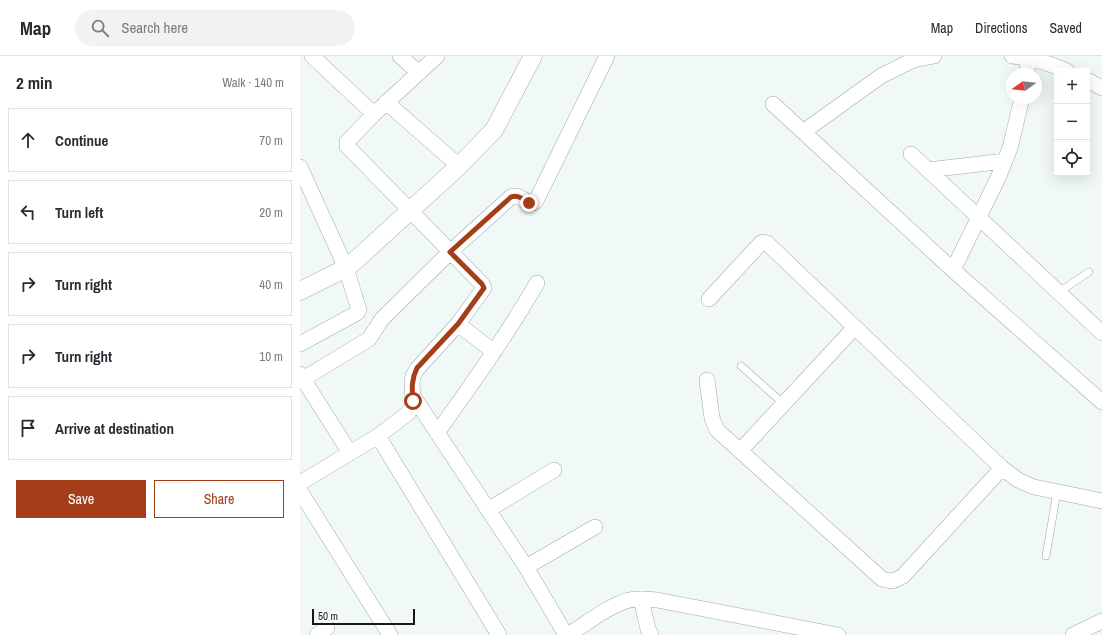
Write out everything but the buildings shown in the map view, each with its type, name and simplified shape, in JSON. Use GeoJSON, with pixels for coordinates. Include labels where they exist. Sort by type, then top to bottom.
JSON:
{"type":"FeatureCollection","features":[{"type":"Feature","properties":{"kind":"street"},"geometry":{"type":"LineString","coordinates":[[312,56],[374,114]]}},
{"type":"Feature","properties":{"kind":"street"},"geometry":{"type":"LineString","coordinates":[[400,56],[419,73]]}},
{"type":"Feature","properties":{"kind":"street"},"geometry":{"type":"LineString","coordinates":[[300,483],[378,436],[407,414],[411,409],[413,401],[412,382],[417,368],[458,324],[484,288],[482,284],[347,146],[347,142],[386,102],[437,56]]}},
{"type":"Feature","properties":{"kind":"street"},"geometry":{"type":"LineString","coordinates":[[300,291],[346,268],[357,259],[410,212],[494,130],[533,56]]}},
{"type":"Feature","properties":{"kind":"street"},"geometry":{"type":"LineString","coordinates":[[350,453],[301,377],[369,339],[382,319],[450,252],[511,197],[514,195],[517,196],[529,203],[536,201],[607,56]]}},
{"type":"Feature","properties":{"kind":"street"},"geometry":{"type":"LineString","coordinates":[[803,132],[881,76],[913,60],[934,56]]}},
{"type":"Feature","properties":{"kind":"street"},"geometry":{"type":"LineString","coordinates":[[1012,56],[1029,57],[1060,68]]}},
{"type":"Feature","properties":{"kind":"street"},"geometry":{"type":"LineString","coordinates":[[1027,68],[1029,57]]}},
{"type":"Feature","properties":{"kind":"street"},"geometry":{"type":"LineString","coordinates":[[1090,82],[1102,88]]}},
{"type":"Feature","properties":{"kind":"street"},"geometry":{"type":"LineString","coordinates":[[386,102],[458,166]]}},
{"type":"Feature","properties":{"kind":"street"},"geometry":{"type":"LineString","coordinates":[[773,104],[953,270],[1102,402]]}},
{"type":"Feature","properties":{"kind":"street"},"geometry":{"type":"LineString","coordinates":[[953,270],[1005,161],[1010,148],[1021,104]]}},
{"type":"Feature","properties":{"kind":"street"},"geometry":{"type":"LineString","coordinates":[[911,154],[1102,333]]}},
{"type":"Feature","properties":{"kind":"street"},"geometry":{"type":"LineString","coordinates":[[928,170],[1005,161]]}},
{"type":"Feature","properties":{"kind":"street"},"geometry":{"type":"LineString","coordinates":[[300,167],[346,268],[359,310],[357,313],[300,344]]}},
{"type":"Feature","properties":{"kind":"street"},"geometry":{"type":"LineString","coordinates":[[709,299],[761,243],[766,242],[1002,468],[1018,480],[1028,484],[1057,492],[1102,501]]}},
{"type":"Feature","properties":{"kind":"street"},"geometry":{"type":"LineString","coordinates":[[437,433],[494,352],[537,283]]}},
{"type":"Feature","properties":{"kind":"street"},"geometry":{"type":"LineString","coordinates":[[458,324],[494,352]]}},
{"type":"Feature","properties":{"kind":"street"},"geometry":{"type":"LineString","coordinates":[[740,451],[855,327]]}},
{"type":"Feature","properties":{"kind":"street"},"geometry":{"type":"LineString","coordinates":[[707,380],[714,424],[717,430],[882,579],[889,581],[896,580],[903,576],[1002,468]]}},
{"type":"Feature","properties":{"kind":"street"},"geometry":{"type":"LineString","coordinates":[[413,396],[526,567],[567,635],[614,606],[629,600],[641,599],[657,600],[838,635]]}},
{"type":"Feature","properties":{"kind":"street"},"geometry":{"type":"LineString","coordinates":[[378,436],[499,635]]}},
{"type":"Feature","properties":{"kind":"street"},"geometry":{"type":"LineString","coordinates":[[488,510],[554,470]]}},
{"type":"Feature","properties":{"kind":"street"},"geometry":{"type":"LineString","coordinates":[[300,491],[390,635]]}},
{"type":"Feature","properties":{"kind":"street"},"geometry":{"type":"LineString","coordinates":[[526,567],[595,527]]}},
{"type":"Feature","properties":{"kind":"street"},"geometry":{"type":"LineString","coordinates":[[641,599],[648,629],[651,635]]}},
{"type":"Feature","properties":{"kind":"street"},"geometry":{"type":"LineString","coordinates":[[1074,635],[1102,621]]}},
{"type":"Feature","properties":{"kind":"lane"},"geometry":{"type":"LineString","coordinates":[[1059,292],[1089,272]]}},
{"type":"Feature","properties":{"kind":"lane"},"geometry":{"type":"LineString","coordinates":[[741,366],[784,404]]}},
{"type":"Feature","properties":{"kind":"lane"},"geometry":{"type":"LineString","coordinates":[[1046,556],[1057,492]]}},
{"type":"Feature","properties":{"kind":"route"},"geometry":{"type":"LineString","coordinates":[[413,401],[412,382],[417,368],[458,324],[484,290],[484,286],[450,252],[514,195],[529,203]]}}]}
